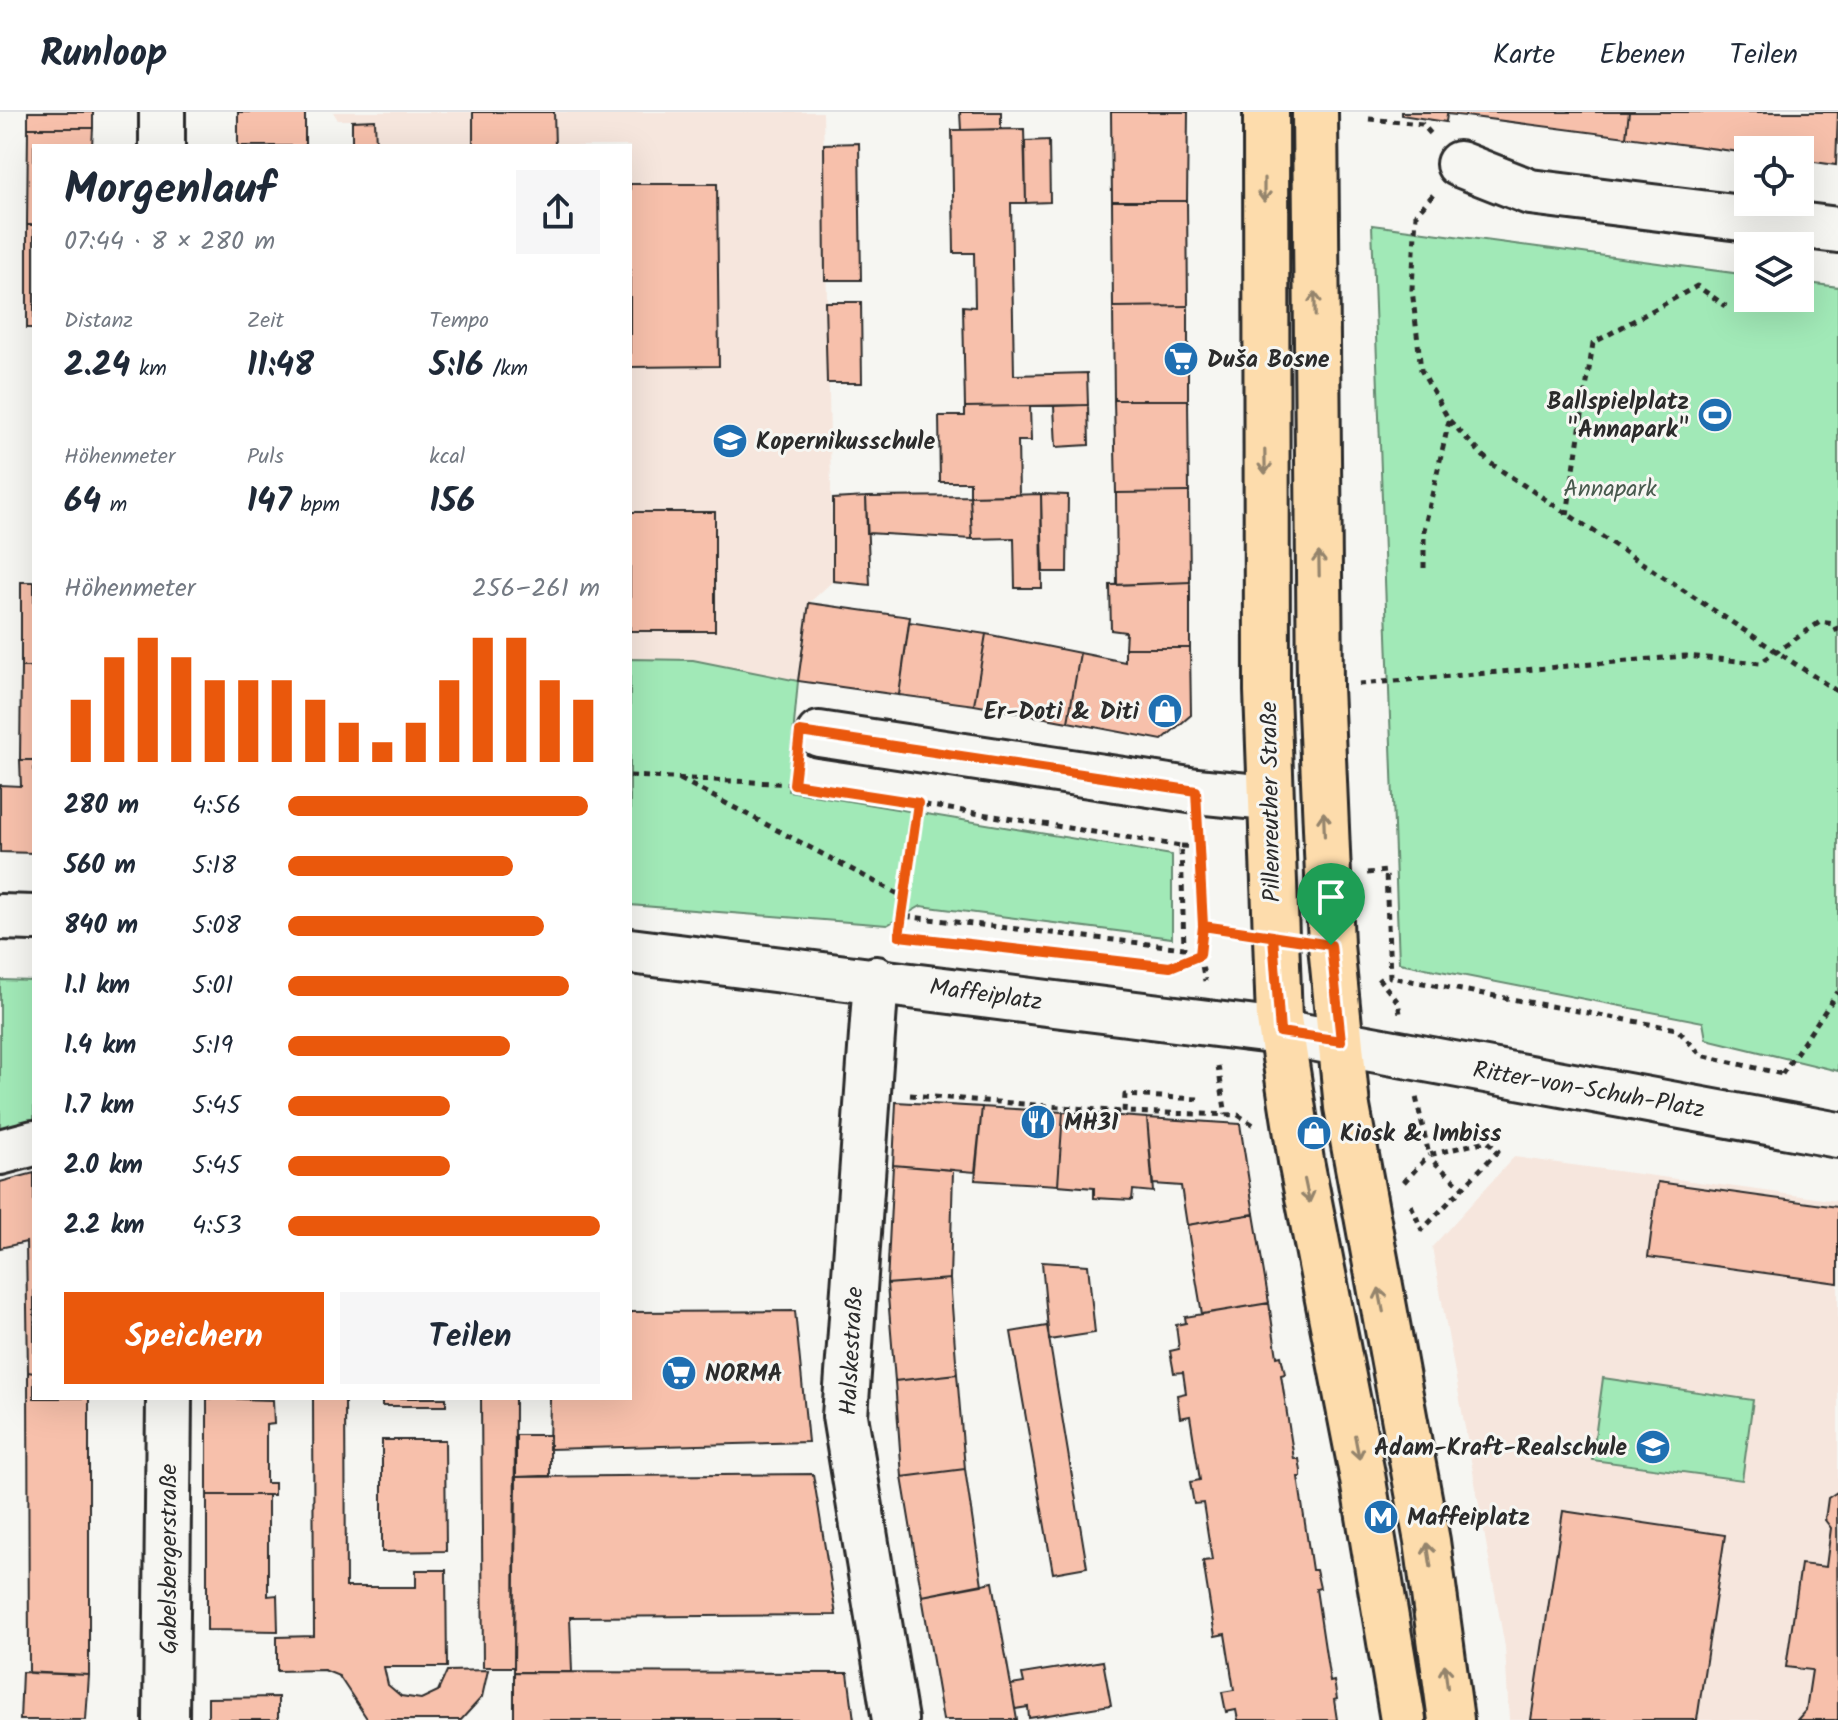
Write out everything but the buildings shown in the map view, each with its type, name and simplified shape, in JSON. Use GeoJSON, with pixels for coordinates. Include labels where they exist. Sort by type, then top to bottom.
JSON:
{"type":"FeatureCollection","features":[{"type":"Feature","properties":{"kind":"main road","name":"Pillenreuther Straße"},"geometry":{"type":"LineString","coordinates":[[1266,112],[1264,384],[1268,798],[1280,1032],[1301,1161],[1376,1549],[1403,1720]]}},
{"type":"Feature","properties":{"kind":"main road"},"geometry":{"type":"LineString","coordinates":[[1315,112],[1320,687],[1325,857],[1341,1041],[1364,1214],[1431,1567],[1451,1720]]}},
{"type":"Feature","properties":{"kind":"street"},"geometry":{"type":"LineString","coordinates":[[162,112],[162,144]]}},
{"type":"Feature","properties":{"kind":"street"},"geometry":{"type":"LineString","coordinates":[[1459,164],[1530,192],[1838,230]]}},
{"type":"Feature","properties":{"kind":"street"},"geometry":{"type":"LineString","coordinates":[[819,734],[1196,791],[1268,798]]}},
{"type":"Feature","properties":{"kind":"street"},"geometry":{"type":"LineString","coordinates":[[0,917],[32,918]]}},
{"type":"Feature","properties":{"kind":"street","name":"Maffeiplatz"},"geometry":{"type":"LineString","coordinates":[[632,951],[876,979],[1341,1041]]}},
{"type":"Feature","properties":{"kind":"street","name":"Halskestraße"},"geometry":{"type":"LineString","coordinates":[[876,979],[845,1416],[895,1720]]}},
{"type":"Feature","properties":{"kind":"street","name":"Ritter-von-Schuh-Platz"},"geometry":{"type":"LineString","coordinates":[[1341,1041],[1838,1135]]}},
{"type":"Feature","properties":{"kind":"street"},"geometry":{"type":"LineString","coordinates":[[0,1152],[32,1144]]}},
{"type":"Feature","properties":{"kind":"street","name":"Gabelsbergerstraße"},"geometry":{"type":"LineString","coordinates":[[166,1720],[169,1400]]}},
{"type":"Feature","properties":{"kind":"path"},"geometry":{"type":"LineString","coordinates":[[1369,119],[1422,124],[1459,164],[1416,214],[1412,289],[1421,370],[1449,420],[1490,463],[1838,692]]}},
{"type":"Feature","properties":{"kind":"path"},"geometry":{"type":"LineString","coordinates":[[1567,515],[1593,343],[1697,286],[1726,306]]}},
{"type":"Feature","properties":{"kind":"path"},"geometry":{"type":"LineString","coordinates":[[1424,568],[1424,530],[1449,420]]}},
{"type":"Feature","properties":{"kind":"path"},"geometry":{"type":"LineString","coordinates":[[1320,687],[1686,656],[1760,663],[1820,622],[1834,624],[1838,633]]}},
{"type":"Feature","properties":{"kind":"path"},"geometry":{"type":"LineString","coordinates":[[794,784],[800,732],[819,734]]}},
{"type":"Feature","properties":{"kind":"path"},"geometry":{"type":"LineString","coordinates":[[632,776],[794,784],[1198,847]]}},
{"type":"Feature","properties":{"kind":"path"},"geometry":{"type":"LineString","coordinates":[[680,779],[904,897]]}},
{"type":"Feature","properties":{"kind":"path"},"geometry":{"type":"LineString","coordinates":[[918,803],[899,936],[1170,967],[1200,955],[1203,926],[1196,791]]}},
{"type":"Feature","properties":{"kind":"path"},"geometry":{"type":"LineString","coordinates":[[902,916],[1184,948],[1181,846]]}},
{"type":"Feature","properties":{"kind":"path"},"geometry":{"type":"LineString","coordinates":[[1388,895],[1390,977],[1677,1029],[1701,1055],[1782,1074],[1838,992]]}},
{"type":"Feature","properties":{"kind":"path"},"geometry":{"type":"LineString","coordinates":[[1203,926],[1273,936]]}},
{"type":"Feature","properties":{"kind":"path"},"geometry":{"type":"LineString","coordinates":[[870,1092],[1124,1112]]}},
{"type":"Feature","properties":{"kind":"path"},"geometry":{"type":"LineString","coordinates":[[1148,1096],[1198,1099]]}},
{"type":"Feature","properties":{"kind":"path"},"geometry":{"type":"LineString","coordinates":[[1404,1182],[1429,1155]]}},
{"type":"Feature","properties":{"kind":"path"},"geometry":{"type":"LineString","coordinates":[[1431,1222],[1493,1156]]}},
{"type":"Feature","properties":{"kind":"path"},"geometry":{"type":"LineString","coordinates":[[1434,1162],[1463,1188]]}},
{"type":"Feature","properties":{"kind":"shaded area","name":"Kopernikusschule"},"geometry":{"type":"Polygon","coordinates":[[[333,112],[823,112],[833,581],[809,603],[798,681],[693,660],[632,659],[632,144],[376,144],[375,120],[338,120],[333,112]]]}},
{"type":"Feature","properties":{"kind":"shaded area","name":"Adam-Kraft-Realschule"},"geometry":{"type":"Polygon","coordinates":[[[1514,1157],[1838,1201],[1838,1720],[1509,1720],[1505,1647],[1432,1247],[1514,1157]]]}},
{"type":"Feature","properties":{"kind":"green space","name":"Annapark"},"geometry":{"type":"Polygon","coordinates":[[[1372,225],[1734,273],[1734,312],[1814,312],[1814,284],[1838,287],[1838,1071],[1706,1039],[1703,1022],[1399,963],[1372,225]]]}},
{"type":"Feature","properties":{"kind":"green space"},"geometry":{"type":"Polygon","coordinates":[[[632,659],[693,660],[798,681],[788,791],[1172,855],[1172,938],[921,906],[887,925],[632,905],[632,659]]]}},
{"type":"Feature","properties":{"kind":"green space"},"geometry":{"type":"Polygon","coordinates":[[[0,980],[32,981],[32,1128],[0,1136],[0,980]]]}},
{"type":"Feature","properties":{"kind":"green space"},"geometry":{"type":"Polygon","coordinates":[[[1603,1378],[1753,1400],[1742,1480],[1592,1460],[1603,1378]]]}},
{"type":"Feature","properties":{"kind":"place","name":"Duša Bosne"},"geometry":{"type":"Point","coordinates":[1181,359]}},
{"type":"Feature","properties":{"kind":"place","name":"Ballspielplatz \"Annapark\""},"geometry":{"type":"Point","coordinates":[1715,415]}},
{"type":"Feature","properties":{"kind":"place","name":"Kopernikusschule"},"geometry":{"type":"Point","coordinates":[730,441]}},
{"type":"Feature","properties":{"kind":"place","name":"Er-Doti & Diti"},"geometry":{"type":"Point","coordinates":[1165,711]}},
{"type":"Feature","properties":{"kind":"place","name":"MH31"},"geometry":{"type":"Point","coordinates":[1038,1122]}},
{"type":"Feature","properties":{"kind":"place","name":"Kiosk & Imbiss"},"geometry":{"type":"Point","coordinates":[1314,1133]}},
{"type":"Feature","properties":{"kind":"place","name":"NORMA"},"geometry":{"type":"Point","coordinates":[679,1373]}},
{"type":"Feature","properties":{"kind":"place","name":"Adam-Kraft-Realschule"},"geometry":{"type":"Point","coordinates":[1653,1447]}},
{"type":"Feature","properties":{"kind":"place","name":"Maffeiplatz"},"geometry":{"type":"Point","coordinates":[1381,1517]}},
{"type":"Feature","properties":{"kind":"route"},"geometry":{"type":"LineString","coordinates":[[1331,945],[1273,936],[1203,926],[1196,791],[800,732],[794,784],[918,803],[899,936],[1170,967],[1200,955],[1203,926],[1273,936],[1280,1032],[1341,1041],[1331,945]]}}]}
